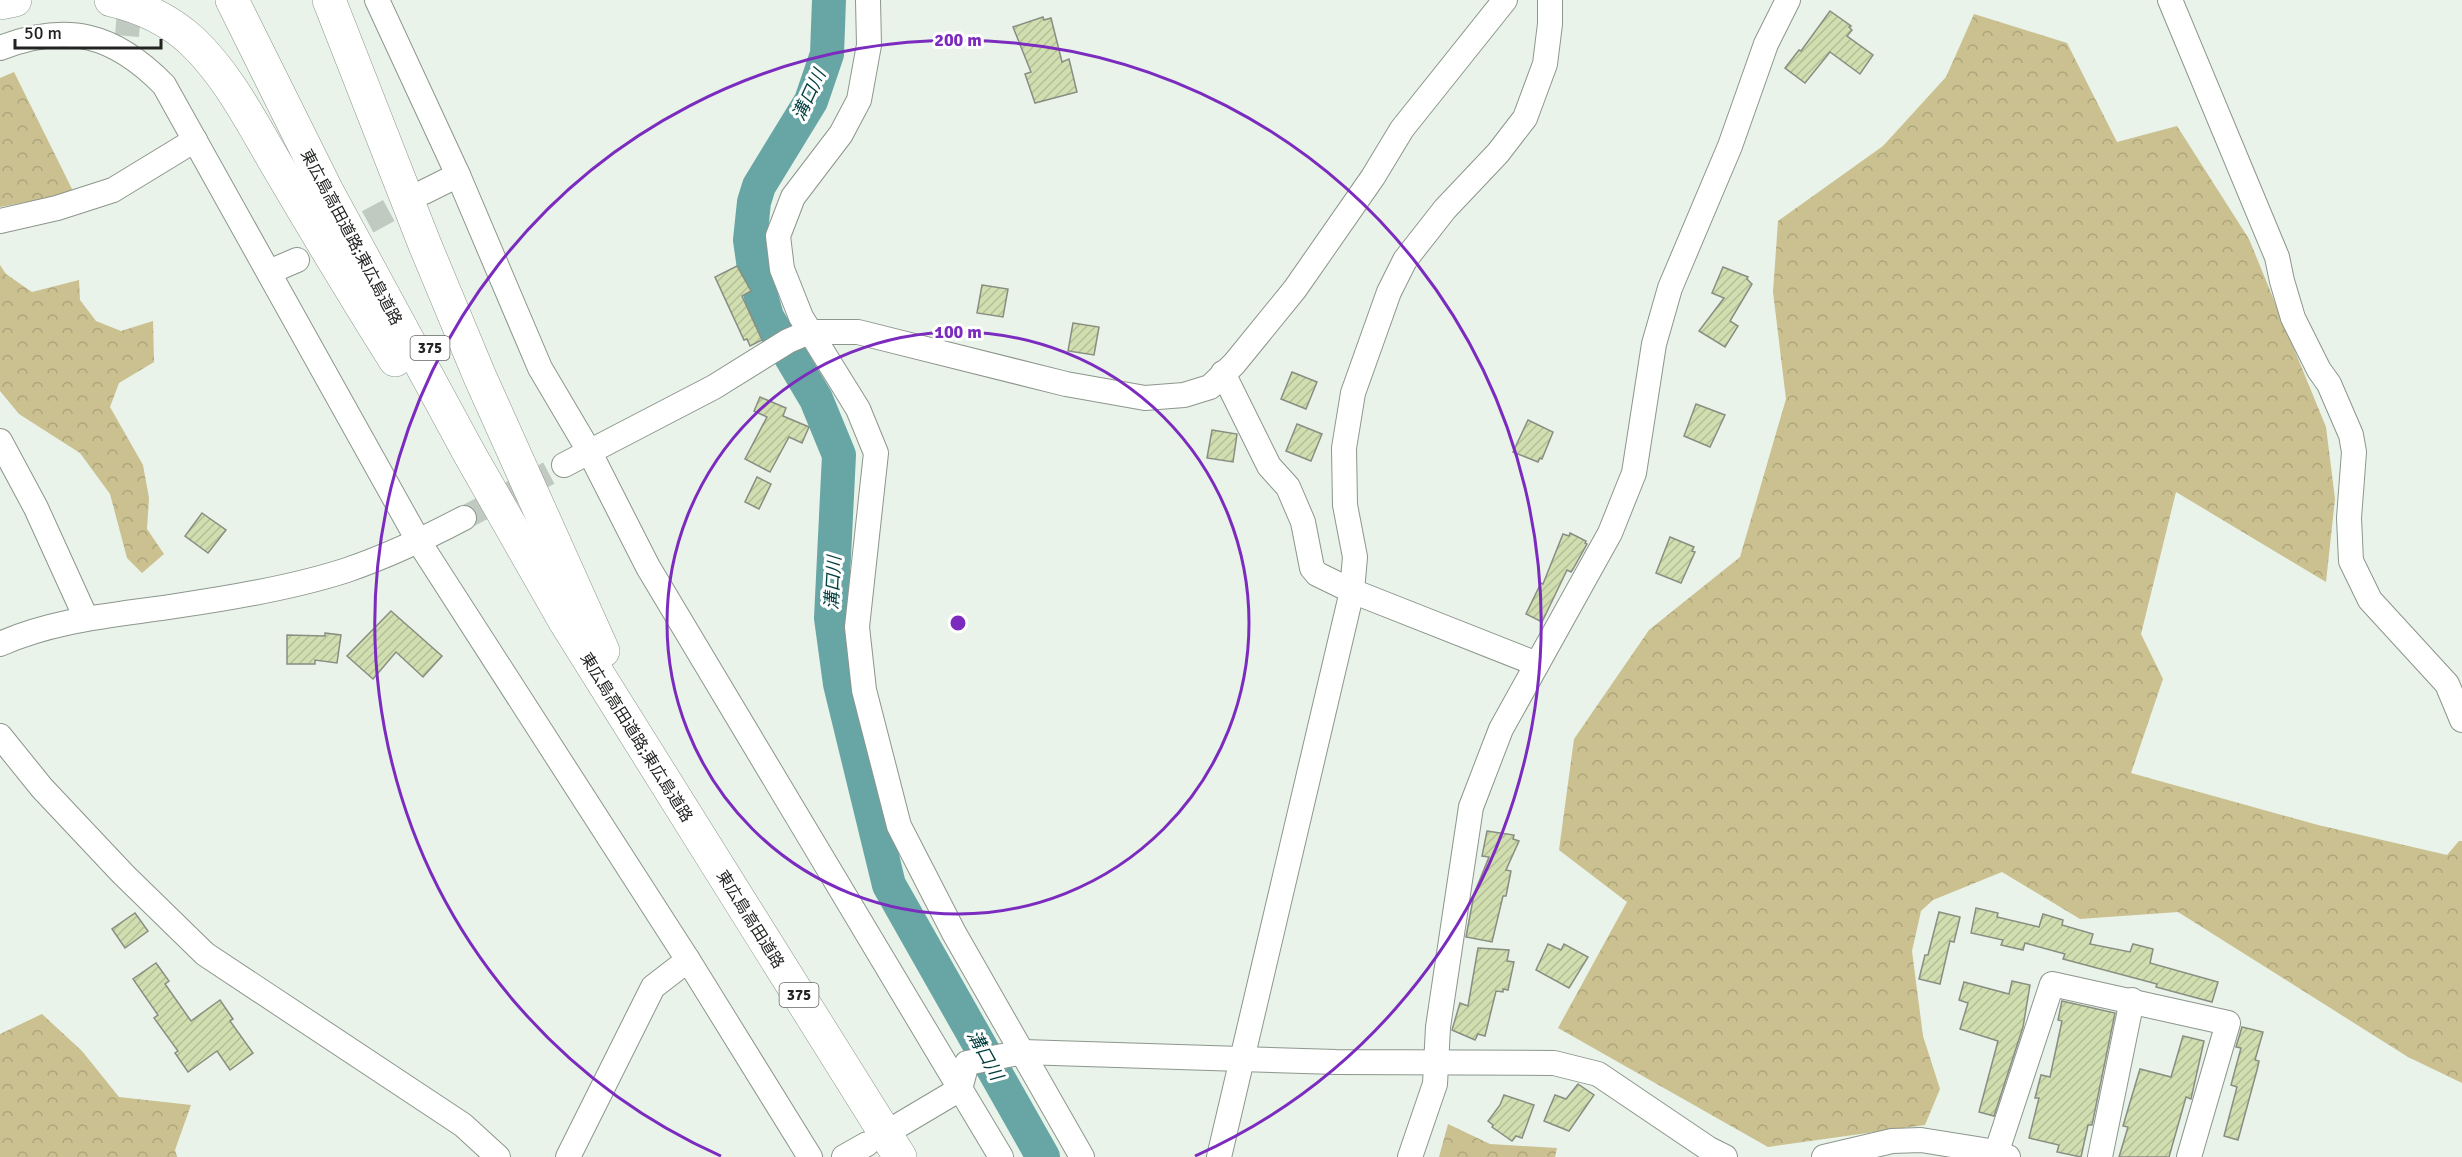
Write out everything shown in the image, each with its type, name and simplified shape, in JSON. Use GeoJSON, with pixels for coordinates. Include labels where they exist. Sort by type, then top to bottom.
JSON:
{"type":"FeatureCollection","features":[{"type":"Feature","properties":{"kind":"highway"},"geometry":{"type":"LineString","coordinates":[[0,3],[15,0]]}},
{"type":"Feature","properties":{"kind":"highway"},"geometry":{"type":"LineString","coordinates":[[111,0],[143,9],[172,24],[208,58],[224,78],[356,299],[566,623]]}},
{"type":"Feature","properties":{"kind":"highway","name":"東広島高田道路;東広島道路"},"geometry":{"type":"LineString","coordinates":[[232,0],[332,200],[443,406],[566,623],[698,834]]}},
{"type":"Feature","properties":{"kind":"highway","name":"東広島高田道路;東広島道路"},"geometry":{"type":"LineString","coordinates":[[256,0],[287,67],[390,272],[520,515],[620,688],[698,834]]}},
{"type":"Feature","properties":{"kind":"highway"},"geometry":{"type":"LineString","coordinates":[[329,0],[424,245],[475,366],[620,688]]}},
{"type":"Feature","properties":{"kind":"highway","name":"東広島高田道路"},"geometry":{"type":"LineString","coordinates":[[698,834],[900,1157]]}},
{"type":"Feature","properties":{"kind":"street"},"geometry":{"type":"LineString","coordinates":[[377,0],[458,175],[540,368],[589,451],[648,567],[1001,1157]]}},
{"type":"Feature","properties":{"kind":"street"},"geometry":{"type":"LineString","coordinates":[[868,0],[869,45],[859,100],[841,134],[793,197],[778,236],[782,269],[801,317],[858,409],[876,453],[857,627],[864,690],[899,826],[954,933],[1082,1157]]}},
{"type":"Feature","properties":{"kind":"street"},"geometry":{"type":"LineString","coordinates":[[564,465],[714,387],[788,341],[809,332],[858,332],[1066,384],[1145,398],[1184,395],[1210,387],[1234,364],[1294,289],[1373,177],[1402,129],[1505,0]]}},
{"type":"Feature","properties":{"kind":"street"},"geometry":{"type":"LineString","coordinates":[[1219,1157],[1352,591],[1355,557],[1345,505],[1344,448],[1353,393],[1389,292],[1405,260],[1445,210],[1498,153],[1525,118],[1545,64],[1550,24],[1550,0]]}},
{"type":"Feature","properties":{"kind":"street"},"geometry":{"type":"LineString","coordinates":[[1410,1157],[1435,1084],[1441,1004],[1471,807],[1501,729],[1610,533],[1634,473],[1654,344],[1670,288],[1730,146],[1766,44],[1788,0]]}},
{"type":"Feature","properties":{"kind":"street"},"geometry":{"type":"LineString","coordinates":[[2170,0],[2277,257],[2293,318],[2319,370],[2329,384],[2351,435],[2354,452],[2349,518],[2351,561],[2370,600],[2447,684],[2462,720]]}},
{"type":"Feature","properties":{"kind":"street"},"geometry":{"type":"LineString","coordinates":[[0,48],[26,38],[64,35],[125,43],[164,85],[419,542],[688,960],[810,1157]]}},
{"type":"Feature","properties":{"kind":"street"},"geometry":{"type":"LineString","coordinates":[[0,221],[57,208],[112,189],[195,140]]}},
{"type":"Feature","properties":{"kind":"street"},"geometry":{"type":"LineString","coordinates":[[424,192],[458,175]]}},
{"type":"Feature","properties":{"kind":"street"},"geometry":{"type":"LineString","coordinates":[[268,272],[297,260]]}},
{"type":"Feature","properties":{"kind":"street"},"geometry":{"type":"LineString","coordinates":[[1224,373],[1269,466],[1288,487],[1303,522],[1312,568],[1317,574],[1352,591],[1537,664]]}},
{"type":"Feature","properties":{"kind":"street"},"geometry":{"type":"LineString","coordinates":[[0,441],[36,508],[86,618]]}},
{"type":"Feature","properties":{"kind":"street"},"geometry":{"type":"LineString","coordinates":[[0,644],[28,631],[86,618],[183,605],[290,584],[346,570],[419,542],[464,518]]}},
{"type":"Feature","properties":{"kind":"street"},"geometry":{"type":"LineString","coordinates":[[0,736],[42,788],[123,874],[205,954],[463,1125],[498,1157]]}},
{"type":"Feature","properties":{"kind":"street"},"geometry":{"type":"LineString","coordinates":[[568,1157],[653,987],[688,960]]}},
{"type":"Feature","properties":{"kind":"street"},"geometry":{"type":"LineString","coordinates":[[1824,1157],[1892,1141],[1921,1140],[2000,1155],[2052,984],[2228,1023],[2189,1157]]}},
{"type":"Feature","properties":{"kind":"street"},"geometry":{"type":"LineString","coordinates":[[2100,1157],[2132,1000]]}},
{"type":"Feature","properties":{"kind":"street"},"geometry":{"type":"LineString","coordinates":[[901,1124],[960,1089],[967,1063],[1023,1052],[1241,1060],[1554,1063],[1598,1074],[1709,1149],[1725,1157]]}},
{"type":"Feature","properties":{"kind":"street"},"geometry":{"type":"LineString","coordinates":[[844,1157],[867,1144]]}},
{"type":"Feature","properties":{"kind":"green space"},"geometry":{"type":"Polygon","coordinates":[[[1974,14],[2067,43],[2117,142],[2177,126],[2249,239],[2326,427],[2335,499],[2326,582],[2176,492],[2141,634],[2163,679],[2131,773],[2318,825],[2447,855],[2459,841],[2462,841],[2462,1083],[2408,1057],[2178,912],[2080,919],[2002,872],[1933,900],[1921,911],[1912,951],[1923,1036],[1940,1089],[1925,1125],[1768,1147],[1558,1028],[1627,902],[1559,850],[1574,739],[1649,630],[1740,557],[1786,399],[1773,292],[1778,221],[1883,146],[1946,77],[1974,14]]]}},
{"type":"Feature","properties":{"kind":"green space"},"geometry":{"type":"Polygon","coordinates":[[[14,72],[74,193],[0,207],[0,78],[14,72]]]}},
{"type":"Feature","properties":{"kind":"green space"},"geometry":{"type":"Polygon","coordinates":[[[0,265],[6,274],[32,292],[79,280],[80,300],[96,321],[121,331],[153,321],[154,362],[119,383],[110,407],[143,465],[149,498],[147,529],[164,554],[142,573],[127,558],[110,494],[80,453],[19,414],[0,391],[0,265]]]}},
{"type":"Feature","properties":{"kind":"green space"},"geometry":{"type":"Polygon","coordinates":[[[42,1014],[82,1051],[119,1097],[191,1105],[175,1150],[177,1157],[0,1157],[0,1034],[42,1014]]]}},
{"type":"Feature","properties":{"kind":"green space"},"geometry":{"type":"Polygon","coordinates":[[[1448,1124],[1490,1144],[1557,1148],[1555,1157],[1439,1157],[1448,1124]]]}},
{"type":"Feature","properties":{"kind":"building"},"geometry":{"type":"Polygon","coordinates":[[[1830,11],[1851,26],[1849,27],[1852,30],[1847,36],[1873,55],[1860,74],[1830,52],[1805,83],[1785,68],[1799,50],[1801,51],[1830,11]]]}},
{"type":"Feature","properties":{"kind":"building"},"geometry":{"type":"Polygon","coordinates":[[[1043,17],[1044,20],[1051,18],[1062,62],[1069,59],[1077,92],[1035,103],[1025,74],[1031,72],[1013,27],[1043,17]]]}},
{"type":"Feature","properties":{"kind":"building"},"geometry":{"type":"Polygon","coordinates":[[[737,266],[751,291],[742,296],[762,340],[750,346],[747,339],[744,340],[715,277],[737,266]]]}},
{"type":"Feature","properties":{"kind":"building"},"geometry":{"type":"Polygon","coordinates":[[[1723,267],[1748,277],[1747,279],[1752,284],[1730,321],[1738,326],[1725,347],[1699,331],[1724,298],[1712,293],[1723,267]]]}},
{"type":"Feature","properties":{"kind":"building"},"geometry":{"type":"Polygon","coordinates":[[[982,285],[1008,289],[1003,317],[977,313],[982,285]]]}},
{"type":"Feature","properties":{"kind":"building"},"geometry":{"type":"Polygon","coordinates":[[[1073,323],[1099,327],[1094,355],[1068,351],[1073,323]]]}},
{"type":"Feature","properties":{"kind":"building"},"geometry":{"type":"Polygon","coordinates":[[[1292,372],[1317,382],[1306,409],[1281,399],[1292,372]]]}},
{"type":"Feature","properties":{"kind":"building"},"geometry":{"type":"Polygon","coordinates":[[[760,397],[786,408],[783,416],[809,427],[802,443],[789,437],[770,472],[745,459],[767,417],[754,411],[760,397]]]}},
{"type":"Feature","properties":{"kind":"building"},"geometry":{"type":"Polygon","coordinates":[[[1696,404],[1725,415],[1710,447],[1684,436],[1696,404]]]}},
{"type":"Feature","properties":{"kind":"building"},"geometry":{"type":"Polygon","coordinates":[[[1528,420],[1553,432],[1542,459],[1540,458],[1538,462],[1513,452],[1528,420]]]}},
{"type":"Feature","properties":{"kind":"building"},"geometry":{"type":"Polygon","coordinates":[[[1297,424],[1322,434],[1311,461],[1286,451],[1297,424]]]}},
{"type":"Feature","properties":{"kind":"building"},"geometry":{"type":"Polygon","coordinates":[[[1212,430],[1237,434],[1233,462],[1207,458],[1212,430]]]}},
{"type":"Feature","properties":{"kind":"building"},"geometry":{"type":"Polygon","coordinates":[[[757,477],[771,484],[759,509],[745,502],[757,477]]]}},
{"type":"Feature","properties":{"kind":"building"},"geometry":{"type":"Polygon","coordinates":[[[202,513],[226,530],[208,553],[185,536],[202,513]]]}},
{"type":"Feature","properties":{"kind":"building"},"geometry":{"type":"Polygon","coordinates":[[[1570,533],[1586,541],[1587,544],[1571,572],[1567,570],[1542,622],[1526,614],[1541,583],[1543,584],[1563,534],[1569,536],[1570,533]]]}},
{"type":"Feature","properties":{"kind":"building"},"geometry":{"type":"Polygon","coordinates":[[[1670,537],[1694,547],[1692,551],[1695,552],[1681,583],[1656,573],[1670,537]]]}},
{"type":"Feature","properties":{"kind":"building"},"geometry":{"type":"Polygon","coordinates":[[[391,611],[442,656],[423,677],[396,652],[373,679],[347,656],[391,611]]]}},
{"type":"Feature","properties":{"kind":"building"},"geometry":{"type":"Polygon","coordinates":[[[325,633],[341,635],[337,663],[315,660],[315,664],[287,664],[287,635],[325,636],[325,633]]]}},
{"type":"Feature","properties":{"kind":"building"},"geometry":{"type":"Polygon","coordinates":[[[1487,831],[1514,835],[1513,839],[1519,841],[1506,870],[1511,871],[1492,942],[1466,937],[1474,894],[1489,857],[1482,856],[1487,831]]]}},
{"type":"Feature","properties":{"kind":"building"},"geometry":{"type":"Polygon","coordinates":[[[1976,908],[1998,913],[1997,917],[2039,927],[2043,914],[2063,920],[2062,925],[2093,934],[2090,944],[2130,952],[2133,944],[2153,949],[2150,963],[2218,982],[2212,1002],[2156,987],[2157,984],[2063,959],[2065,954],[2025,943],[2023,950],[2001,945],[2003,940],[1971,933],[1976,908]]]}},
{"type":"Feature","properties":{"kind":"building"},"geometry":{"type":"Polygon","coordinates":[[[1939,912],[1960,917],[1954,942],[1950,941],[1940,984],[1919,979],[1939,912]]]}},
{"type":"Feature","properties":{"kind":"building"},"geometry":{"type":"Polygon","coordinates":[[[135,913],[148,931],[125,948],[112,929],[135,913]]]}},
{"type":"Feature","properties":{"kind":"building"},"geometry":{"type":"Polygon","coordinates":[[[1548,944],[1561,950],[1564,944],[1588,957],[1569,988],[1536,970],[1548,944]]]}},
{"type":"Feature","properties":{"kind":"building"},"geometry":{"type":"Polygon","coordinates":[[[1478,948],[1509,950],[1507,961],[1514,962],[1508,990],[1496,991],[1485,1036],[1478,1034],[1475,1040],[1452,1030],[1460,1003],[1468,1006],[1478,948]]]}},
{"type":"Feature","properties":{"kind":"building"},"geometry":{"type":"Polygon","coordinates":[[[156,963],[169,981],[165,984],[191,1021],[220,1000],[233,1019],[230,1021],[253,1053],[230,1070],[217,1051],[188,1072],[175,1053],[178,1051],[154,1018],[158,1015],[133,979],[156,963]]]}},
{"type":"Feature","properties":{"kind":"building"},"geometry":{"type":"Polygon","coordinates":[[[2012,981],[2030,985],[2023,1027],[1994,1116],[1979,1112],[1998,1041],[1960,1029],[1968,1003],[1959,1000],[1964,982],[2009,994],[2012,981]]]}},
{"type":"Feature","properties":{"kind":"building"},"geometry":{"type":"Polygon","coordinates":[[[2062,1001],[2115,1013],[2092,1125],[2088,1125],[2081,1157],[2057,1152],[2059,1145],[2029,1138],[2039,1098],[2035,1098],[2041,1075],[2050,1077],[2062,1021],[2058,1020],[2062,1001]]]}},
{"type":"Feature","properties":{"kind":"building"},"geometry":{"type":"Polygon","coordinates":[[[2242,1027],[2263,1032],[2255,1060],[2259,1061],[2257,1070],[2238,1140],[2224,1136],[2237,1087],[2231,1085],[2241,1048],[2236,1047],[2242,1027]]]}},
{"type":"Feature","properties":{"kind":"building"},"geometry":{"type":"Polygon","coordinates":[[[2183,1036],[2204,1041],[2191,1099],[2186,1097],[2169,1157],[2119,1157],[2128,1127],[2123,1126],[2140,1069],[2171,1077],[2183,1036]]]}},
{"type":"Feature","properties":{"kind":"building"},"geometry":{"type":"Polygon","coordinates":[[[1578,1084],[1594,1095],[1569,1131],[1544,1121],[1555,1095],[1566,1099],[1578,1084]]]}},
{"type":"Feature","properties":{"kind":"building"},"geometry":{"type":"Polygon","coordinates":[[[1504,1095],[1534,1105],[1522,1138],[1516,1136],[1512,1141],[1492,1127],[1493,1125],[1488,1121],[1500,1105],[1504,1095]]]}},
{"type":"Feature","properties":{"kind":"waterway","name":"溝口川"},"geometry":{"type":"LineString","coordinates":[[829,0],[827,54],[811,101],[759,186],[754,202],[750,240],[755,275],[767,317],[816,399],[839,455],[831,618],[840,684],[889,885],[1043,1157]]}},
{"type":"Feature","properties":{"kind":"tunnel"},"geometry":{"type":"LineString","coordinates":[[127,36],[130,0]]}},
{"type":"Feature","properties":{"kind":"tunnel"},"geometry":{"type":"LineString","coordinates":[[336,239],[421,193]]}},
{"type":"Feature","properties":{"kind":"tunnel"},"geometry":{"type":"LineString","coordinates":[[464,518],[564,465]]}}]}
